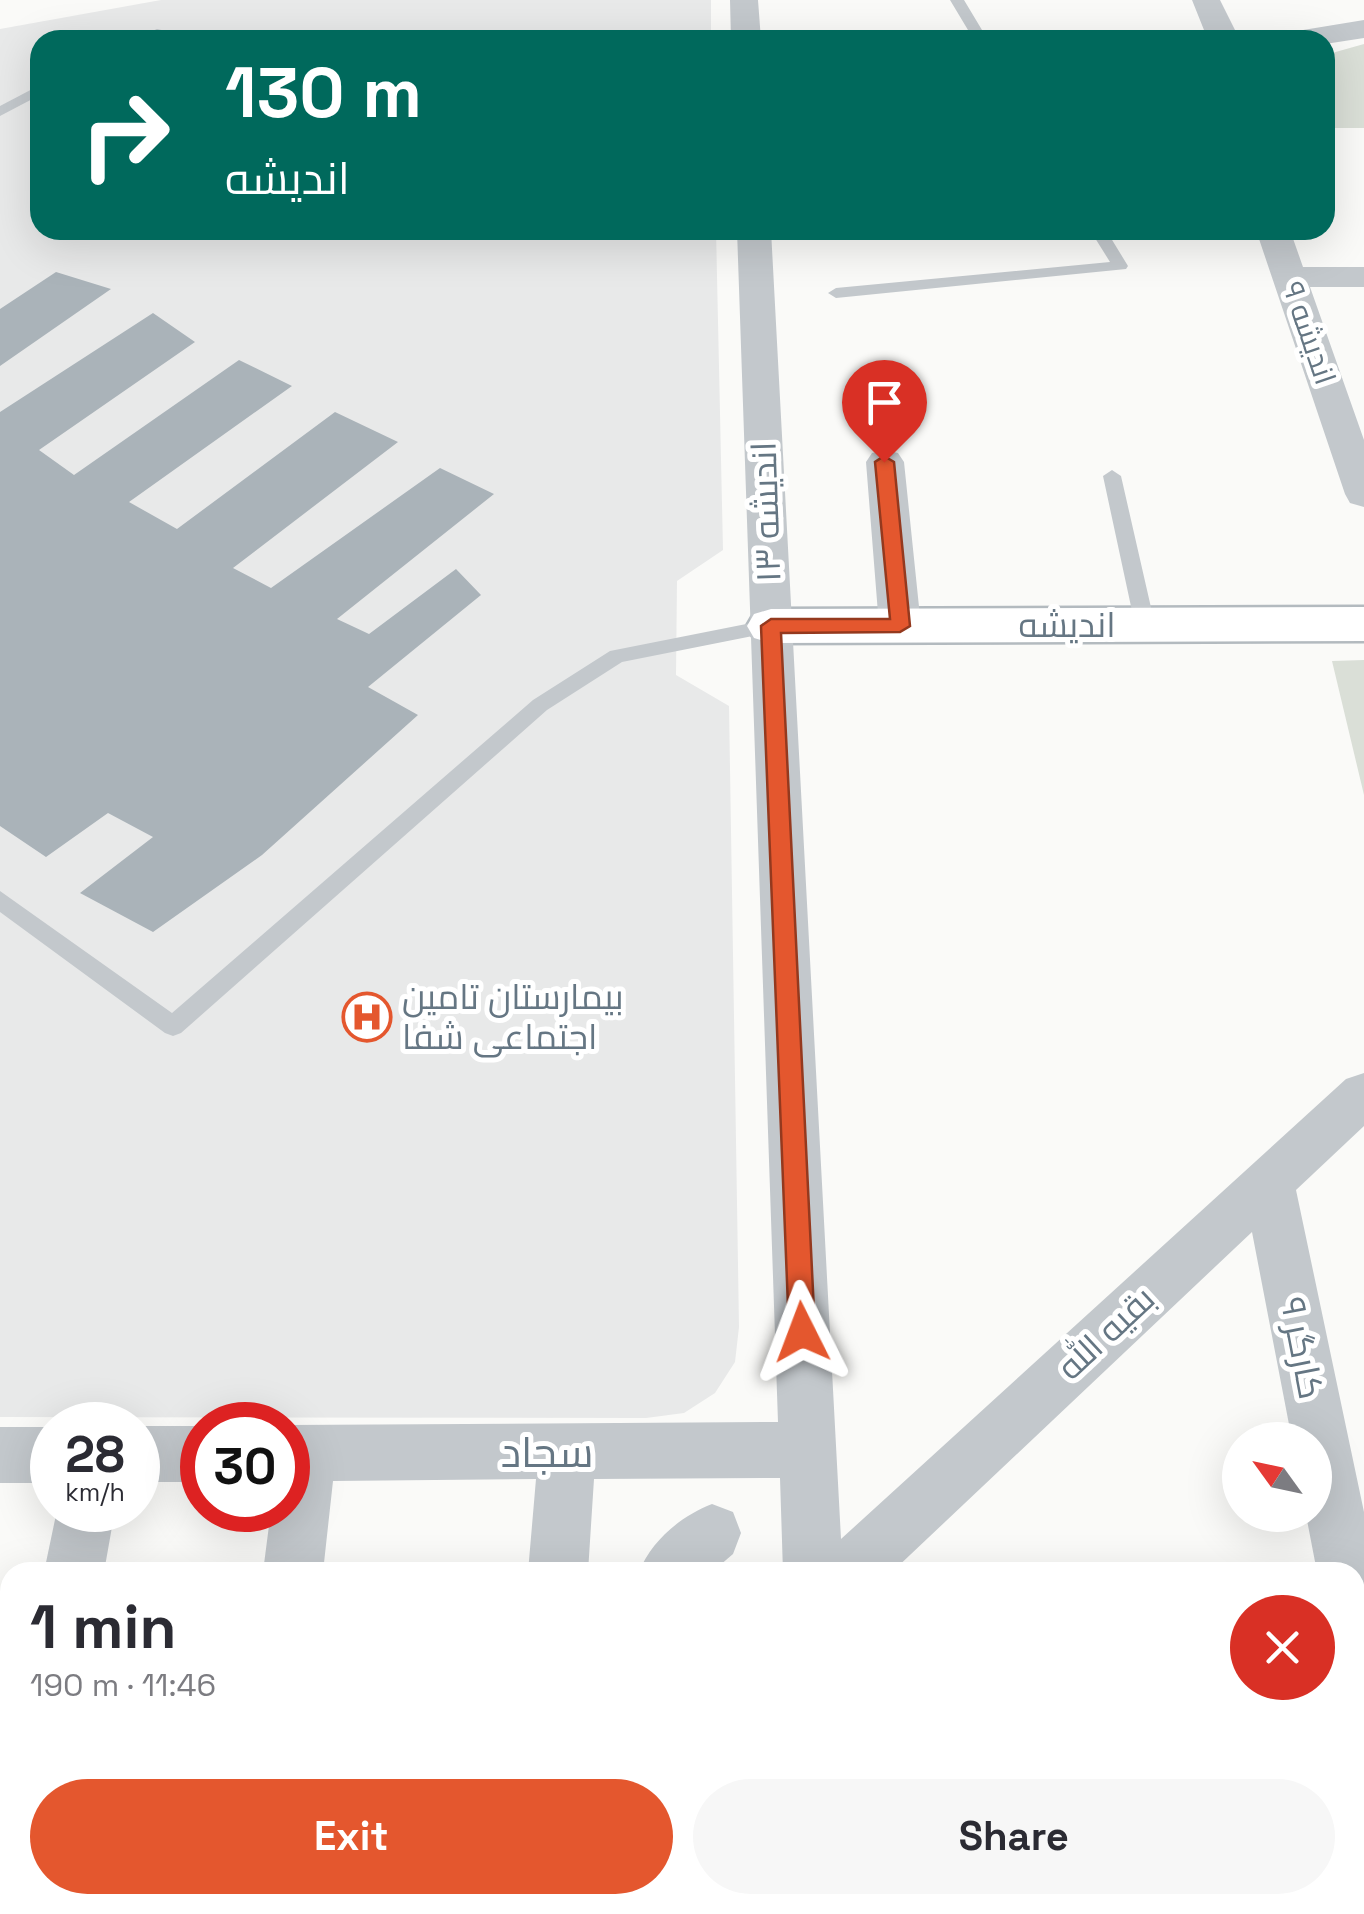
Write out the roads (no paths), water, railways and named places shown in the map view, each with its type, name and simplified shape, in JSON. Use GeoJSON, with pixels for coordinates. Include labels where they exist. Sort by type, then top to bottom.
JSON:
{"type":"FeatureCollection","features":[{"type":"Feature","properties":{"kind":"street"},"geometry":{"type":"LineString","coordinates":[[744,0],[746,30]]}},
{"type":"Feature","properties":{"kind":"street"},"geometry":{"type":"LineString","coordinates":[[1206,0],[1217,30]]}},
{"type":"Feature","properties":{"kind":"street"},"geometry":{"type":"LineString","coordinates":[[1357,0],[1364,15]]}},
{"type":"Feature","properties":{"kind":"street"},"geometry":{"type":"LineString","coordinates":[[1335,34],[1364,29]]}},
{"type":"Feature","properties":{"kind":"street","name":"اندیشه ۱۳"},"geometry":{"type":"LineString","coordinates":[[754,240],[813,1562]]}},
{"type":"Feature","properties":{"kind":"street","name":"اندیشه ۹"},"geometry":{"type":"LineString","coordinates":[[1276,240],[1364,494]]}},
{"type":"Feature","properties":{"kind":"street"},"geometry":{"type":"LineString","coordinates":[[1289,277],[1364,277]]}},
{"type":"Feature","properties":{"kind":"street"},"geometry":{"type":"LineString","coordinates":[[884,462],[900,626]]}},
{"type":"Feature","properties":{"kind":"street","name":"اندیشه"},"geometry":{"type":"LineString","coordinates":[[771,626],[1364,624]]}},
{"type":"Feature","properties":{"kind":"street","name":"بقیه الله"},"geometry":{"type":"LineString","coordinates":[[861,1562],[1364,1094]]}},
{"type":"Feature","properties":{"kind":"street","name":"کارگر ۹"},"geometry":{"type":"LineString","coordinates":[[1268,1182],[1345,1562]]}},
{"type":"Feature","properties":{"kind":"street","name":"سجاد"},"geometry":{"type":"LineString","coordinates":[[310,1453],[807,1450]]}},
{"type":"Feature","properties":{"kind":"street"},"geometry":{"type":"LineString","coordinates":[[559,1562],[567,1452]]}},
{"type":"Feature","properties":{"kind":"street"},"geometry":{"type":"LineString","coordinates":[[0,1455],[30,1455]]}},
{"type":"Feature","properties":{"kind":"street"},"geometry":{"type":"LineString","coordinates":[[76,1562],[82,1532]]}},
{"type":"Feature","properties":{"kind":"street"},"geometry":{"type":"LineString","coordinates":[[293,1562],[294,1532]]}},
{"type":"Feature","properties":{"kind":"street"},"geometry":{"type":"LineString","coordinates":[[679,1562],[712,1533]]}},
{"type":"Feature","properties":{"kind":"lane"},"geometry":{"type":"LineString","coordinates":[[956,0],[975,30]]}},
{"type":"Feature","properties":{"kind":"lane"},"geometry":{"type":"LineString","coordinates":[[0,112],[30,95]]}},
{"type":"Feature","properties":{"kind":"lane"},"geometry":{"type":"LineString","coordinates":[[836,292],[1120,266],[1104,240]]}},
{"type":"Feature","properties":{"kind":"lane"},"geometry":{"type":"LineString","coordinates":[[1112,476],[1145,625]]}},
{"type":"Feature","properties":{"kind":"lane"},"geometry":{"type":"LineString","coordinates":[[0,900],[173,1026],[540,706],[618,656],[771,626]]}},
{"type":"Feature","properties":{"kind":"place","name":"بیمارستان تامین اجتماعی شفا"},"geometry":{"type":"Point","coordinates":[367,1017]}}]}
